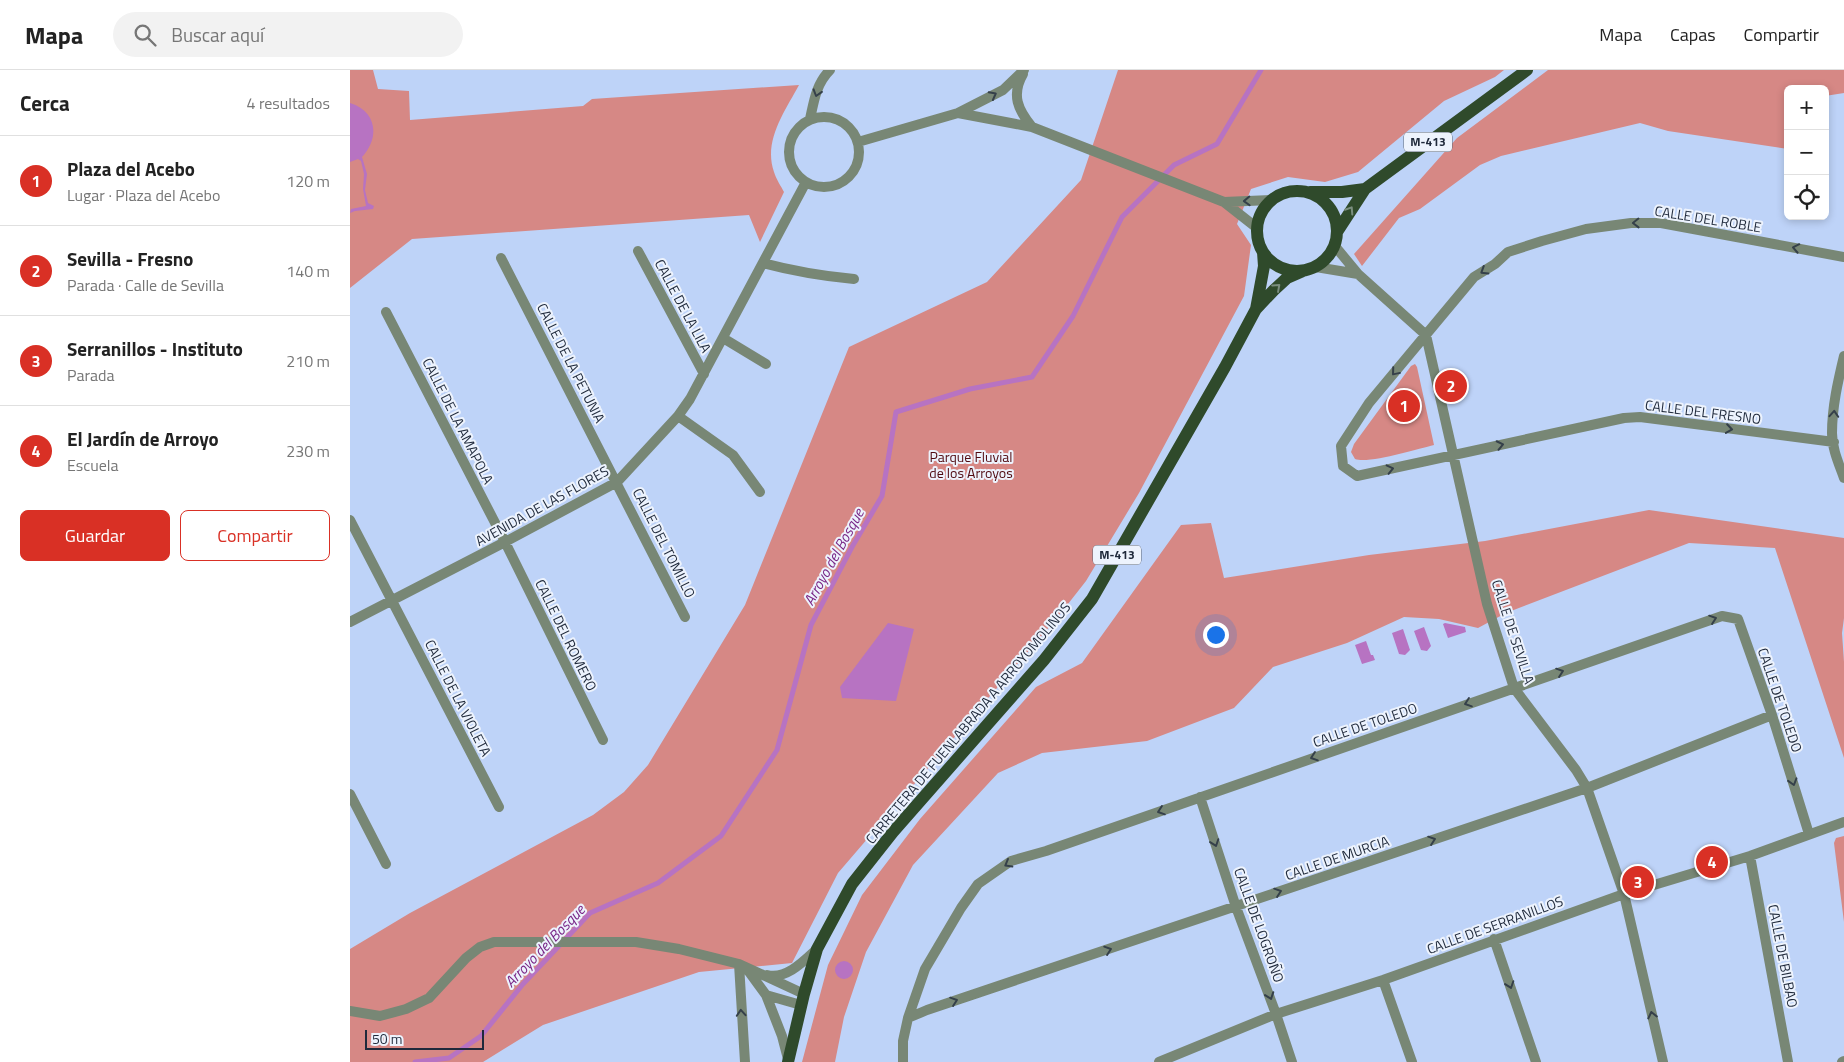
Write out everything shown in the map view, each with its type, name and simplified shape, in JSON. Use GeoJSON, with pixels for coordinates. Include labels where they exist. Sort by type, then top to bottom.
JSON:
{"type":"FeatureCollection","features":[{"type":"Feature","properties":{"kind":"main road","name":"M-413"},"geometry":{"type":"LineString","coordinates":[[1257,228],[1259,245],[1263,252],[1270,261],[1280,268],[1302,271],[1316,267],[1324,261],[1334,245],[1337,232],[1365,188],[1527,70]]}},
{"type":"Feature","properties":{"kind":"main road","name":"M-413"},"geometry":{"type":"LineString","coordinates":[[1271,200],[1279,195],[1297,191],[1342,192],[1365,188]]}},
{"type":"Feature","properties":{"kind":"main road"},"geometry":{"type":"LineString","coordinates":[[1297,191],[1309,193],[1320,199],[1329,208],[1335,219],[1337,232]]}},
{"type":"Feature","properties":{"kind":"main road"},"geometry":{"type":"LineString","coordinates":[[1257,228],[1264,208],[1271,200]]}},
{"type":"Feature","properties":{"kind":"main road","name":"CARRETERA DE FUENLABRADA A ARROYOMOLINOS"},"geometry":{"type":"LineString","coordinates":[[1256,309],[1264,266],[1263,252]]}},
{"type":"Feature","properties":{"kind":"main road","name":"CARRETERA DE FUENLABRADA A ARROYOMOLINOS"},"geometry":{"type":"LineString","coordinates":[[788,1061],[802,999],[817,949],[852,884],[887,840],[1044,660],[1092,599],[1225,367],[1256,309],[1287,278],[1302,271]]}},
{"type":"Feature","properties":{"kind":"street"},"geometry":{"type":"LineString","coordinates":[[810,120],[822,78],[830,70]]}},
{"type":"Feature","properties":{"kind":"street"},"geometry":{"type":"LineString","coordinates":[[858,142],[958,113],[1003,90],[1024,70]]}},
{"type":"Feature","properties":{"kind":"street"},"geometry":{"type":"LineString","coordinates":[[1024,70],[1017,84],[1016,95],[1021,114],[1032,127]]}},
{"type":"Feature","properties":{"kind":"street"},"geometry":{"type":"LineString","coordinates":[[958,113],[1032,127],[1224,202],[1257,228]]}},
{"type":"Feature","properties":{"kind":"street"},"geometry":{"type":"LineString","coordinates":[[823,116],[836,118],[846,124],[858,142],[859,156],[856,167],[847,178],[838,184],[824,187],[806,182],[793,169],[789,156],[792,137],[799,127],[810,120],[823,116]]}},
{"type":"Feature","properties":{"kind":"street","name":"AVENIDA DE LAS FLORES"},"geometry":{"type":"LineString","coordinates":[[350,622],[617,482],[678,416],[690,399],[806,182]]}},
{"type":"Feature","properties":{"kind":"street"},"geometry":{"type":"LineString","coordinates":[[1224,202],[1271,200]]}},
{"type":"Feature","properties":{"kind":"street","name":"CALLE DEL ROBLE"},"geometry":{"type":"LineString","coordinates":[[1452,455],[1357,476],[1343,466],[1341,446],[1370,403],[1474,277],[1495,264],[1508,252],[1586,229],[1631,223],[1661,223],[1844,257]]}},
{"type":"Feature","properties":{"kind":"street"},"geometry":{"type":"LineString","coordinates":[[1334,245],[1358,274],[1426,335]]}},
{"type":"Feature","properties":{"kind":"street","name":"CALLE DE LA LILA"},"geometry":{"type":"LineString","coordinates":[[638,251],[704,374]]}},
{"type":"Feature","properties":{"kind":"street","name":"CALLE DE LA PETUNIA"},"geometry":{"type":"LineString","coordinates":[[501,258],[617,482]]}},
{"type":"Feature","properties":{"kind":"street"},"geometry":{"type":"LineString","coordinates":[[763,263],[820,276],[854,279]]}},
{"type":"Feature","properties":{"kind":"street"},"geometry":{"type":"LineString","coordinates":[[1316,267],[1358,274]]}},
{"type":"Feature","properties":{"kind":"street","name":"CALLE DE LA AMAPOLA"},"geometry":{"type":"LineString","coordinates":[[386,312],[505,542]]}},
{"type":"Feature","properties":{"kind":"street","name":"CALLE DE SEVILLA"},"geometry":{"type":"LineString","coordinates":[[1426,335],[1487,604],[1514,688],[1576,770],[1587,788],[1624,894],[1663,1062]]}},
{"type":"Feature","properties":{"kind":"street"},"geometry":{"type":"LineString","coordinates":[[723,338],[766,364]]}},
{"type":"Feature","properties":{"kind":"street"},"geometry":{"type":"LineString","coordinates":[[1844,356],[1834,405],[1832,434],[1836,457],[1844,478]]}},
{"type":"Feature","properties":{"kind":"street"},"geometry":{"type":"LineString","coordinates":[[678,416],[733,456],[760,492]]}},
{"type":"Feature","properties":{"kind":"street","name":"CALLE DEL FRESNO"},"geometry":{"type":"LineString","coordinates":[[1452,455],[1624,418],[1640,417],[1834,442]]}},
{"type":"Feature","properties":{"kind":"street","name":"CALLE DEL TOMILLO"},"geometry":{"type":"LineString","coordinates":[[617,482],[685,617]]}},
{"type":"Feature","properties":{"kind":"street","name":"CALLE DE LA VIOLETA"},"geometry":{"type":"LineString","coordinates":[[350,520],[499,807]]}},
{"type":"Feature","properties":{"kind":"street","name":"CALLE DEL ROMERO"},"geometry":{"type":"LineString","coordinates":[[505,542],[603,740]]}},
{"type":"Feature","properties":{"kind":"street","name":"CALLE DE TOLEDO"},"geometry":{"type":"LineString","coordinates":[[904,1062],[903,1042],[908,1018],[925,969],[961,908],[978,884],[1011,861],[1046,851],[1722,616],[1738,619],[1772,715],[1809,834]]}},
{"type":"Feature","properties":{"kind":"street","name":"CALLE DE MURCIA"},"geometry":{"type":"LineString","coordinates":[[908,1018],[1587,788],[1772,715]]}},
{"type":"Feature","properties":{"kind":"street"},"geometry":{"type":"LineString","coordinates":[[350,794],[386,864]]}},
{"type":"Feature","properties":{"kind":"street","name":"CALLE DE LOGROÑO"},"geometry":{"type":"LineString","coordinates":[[1200,797],[1236,906],[1292,1062]]}},
{"type":"Feature","properties":{"kind":"street","name":"CALLE DE SERRANILLOS"},"geometry":{"type":"LineString","coordinates":[[1159,1062],[1276,1014],[1383,980],[1624,894],[1750,856],[1844,822]]}},
{"type":"Feature","properties":{"kind":"street","name":"CALLE DE BILBAO"},"geometry":{"type":"LineString","coordinates":[[1750,856],[1788,1062]]}},
{"type":"Feature","properties":{"kind":"street"},"geometry":{"type":"LineString","coordinates":[[1494,939],[1536,1062]]}},
{"type":"Feature","properties":{"kind":"street"},"geometry":{"type":"LineString","coordinates":[[350,1011],[380,1016],[406,1010],[429,998],[466,958],[480,946],[494,942],[636,942],[679,949],[774,976],[787,972],[802,963],[817,949]]}},
{"type":"Feature","properties":{"kind":"street"},"geometry":{"type":"LineString","coordinates":[[743,966],[766,996],[782,1036],[788,1061]]}},
{"type":"Feature","properties":{"kind":"street"},"geometry":{"type":"LineString","coordinates":[[743,966],[802,999]]}},
{"type":"Feature","properties":{"kind":"street"},"geometry":{"type":"LineString","coordinates":[[743,966],[745,1062]]}},
{"type":"Feature","properties":{"kind":"street"},"geometry":{"type":"LineString","coordinates":[[1383,980],[1412,1062]]}},
{"type":"Feature","properties":{"kind":"street"},"geometry":{"type":"LineString","coordinates":[[766,996],[802,999]]}},
{"type":"Feature","properties":{"kind":"green space"},"geometry":{"type":"Polygon","coordinates":[[[350,70],[373,70],[378,89],[409,91],[410,120],[583,106],[592,99],[799,85],[777,127],[771,149],[774,172],[784,192],[760,242],[749,215],[412,239],[350,288],[350,70]]]}},
{"type":"Feature","properties":{"kind":"green space","name":"Parque Fluvial de los Arroyos"},"geometry":{"type":"Polygon","coordinates":[[[1118,70],[1504,70],[1495,77],[1444,101],[1358,172],[1325,182],[1288,177],[1251,189],[1237,224],[1251,245],[1244,296],[1139,493],[1086,581],[1057,618],[838,873],[792,963],[699,972],[543,1025],[483,1062],[350,1062],[350,949],[410,913],[593,815],[624,792],[648,765],[745,605],[849,347],[987,282],[1081,180],[1118,70]]]}},
{"type":"Feature","properties":{"kind":"green space"},"geometry":{"type":"Polygon","coordinates":[[[1548,70],[1844,70],[1844,93],[1829,95],[1829,85],[1784,85],[1784,148],[1668,131],[1640,123],[1501,156],[1480,165],[1420,209],[1399,218],[1362,266],[1354,254],[1457,138],[1548,70]]]}},
{"type":"Feature","properties":{"kind":"green space"},"geometry":{"type":"Polygon","coordinates":[[[1415,364],[1434,445],[1382,458],[1355,459],[1351,452],[1354,444],[1411,366],[1415,364]]]}},
{"type":"Feature","properties":{"kind":"green space"},"geometry":{"type":"Polygon","coordinates":[[[1649,510],[1844,538],[1844,618],[1842,633],[1844,662],[1844,758],[1775,548],[1689,543],[1506,613],[1478,628],[1439,619],[1404,617],[1347,643],[1273,667],[1234,708],[1147,741],[1042,753],[998,773],[913,865],[866,952],[844,1017],[835,1062],[802,1062],[828,965],[862,895],[920,819],[1036,687],[1082,663],[1181,525],[1211,523],[1224,578],[1369,555],[1485,541],[1649,510]]]}},
{"type":"Feature","properties":{"kind":"green space"},"geometry":{"type":"Polygon","coordinates":[[[1844,836],[1844,922],[1834,843],[1836,838],[1844,836]]]}},
{"type":"Feature","properties":{"kind":"shaded area"},"geometry":{"type":"Polygon","coordinates":[[[350,103],[366,112],[373,126],[372,142],[362,157],[367,174],[365,190],[368,203],[374,206],[373,209],[350,213],[351,209],[366,206],[363,189],[364,174],[361,161],[358,159],[350,162],[350,103]]]}},
{"type":"Feature","properties":{"kind":"shaded area"},"geometry":{"type":"Polygon","coordinates":[[[888,623],[914,629],[896,701],[842,698],[840,687],[888,623]]]}},
{"type":"Feature","properties":{"kind":"shaded area"},"geometry":{"type":"Polygon","coordinates":[[[1443,624],[1465,627],[1466,632],[1448,638],[1443,624]]]}},
{"type":"Feature","properties":{"kind":"shaded area"},"geometry":{"type":"Polygon","coordinates":[[[1424,627],[1431,646],[1427,651],[1421,650],[1414,631],[1424,627]]]}},
{"type":"Feature","properties":{"kind":"shaded area"},"geometry":{"type":"Polygon","coordinates":[[[1403,629],[1410,650],[1405,655],[1399,654],[1392,633],[1403,629]]]}},
{"type":"Feature","properties":{"kind":"shaded area"},"geometry":{"type":"Polygon","coordinates":[[[1366,641],[1375,660],[1362,664],[1355,645],[1366,641]]]}},
{"type":"Feature","properties":{"kind":"shaded area"},"geometry":{"type":"Polygon","coordinates":[[[844,961],[850,964],[853,970],[850,976],[844,979],[838,976],[835,970],[838,964],[844,961]]]}},
{"type":"Feature","properties":{"kind":"waterway","name":"Arroyo del Bosque"},"geometry":{"type":"LineString","coordinates":[[415,1062],[449,1058],[481,1036],[523,984],[590,913],[658,883],[721,836],[777,750],[811,625],[852,547],[882,496],[896,412],[970,389],[1032,377],[1073,316],[1122,217],[1174,165],[1217,144],[1261,70]]}},
{"type":"Feature","properties":{"kind":"place","name":"Sevilla - Fresno"},"geometry":{"type":"Point","coordinates":[1451,386]}},
{"type":"Feature","properties":{"kind":"place","name":"Plaza del Acebo"},"geometry":{"type":"Point","coordinates":[1404,406]}},
{"type":"Feature","properties":{"kind":"place","name":"El Jardín de Arroyo"},"geometry":{"type":"Point","coordinates":[1712,862]}},
{"type":"Feature","properties":{"kind":"place","name":"Serranillos - Instituto"},"geometry":{"type":"Point","coordinates":[1638,882]}}]}
